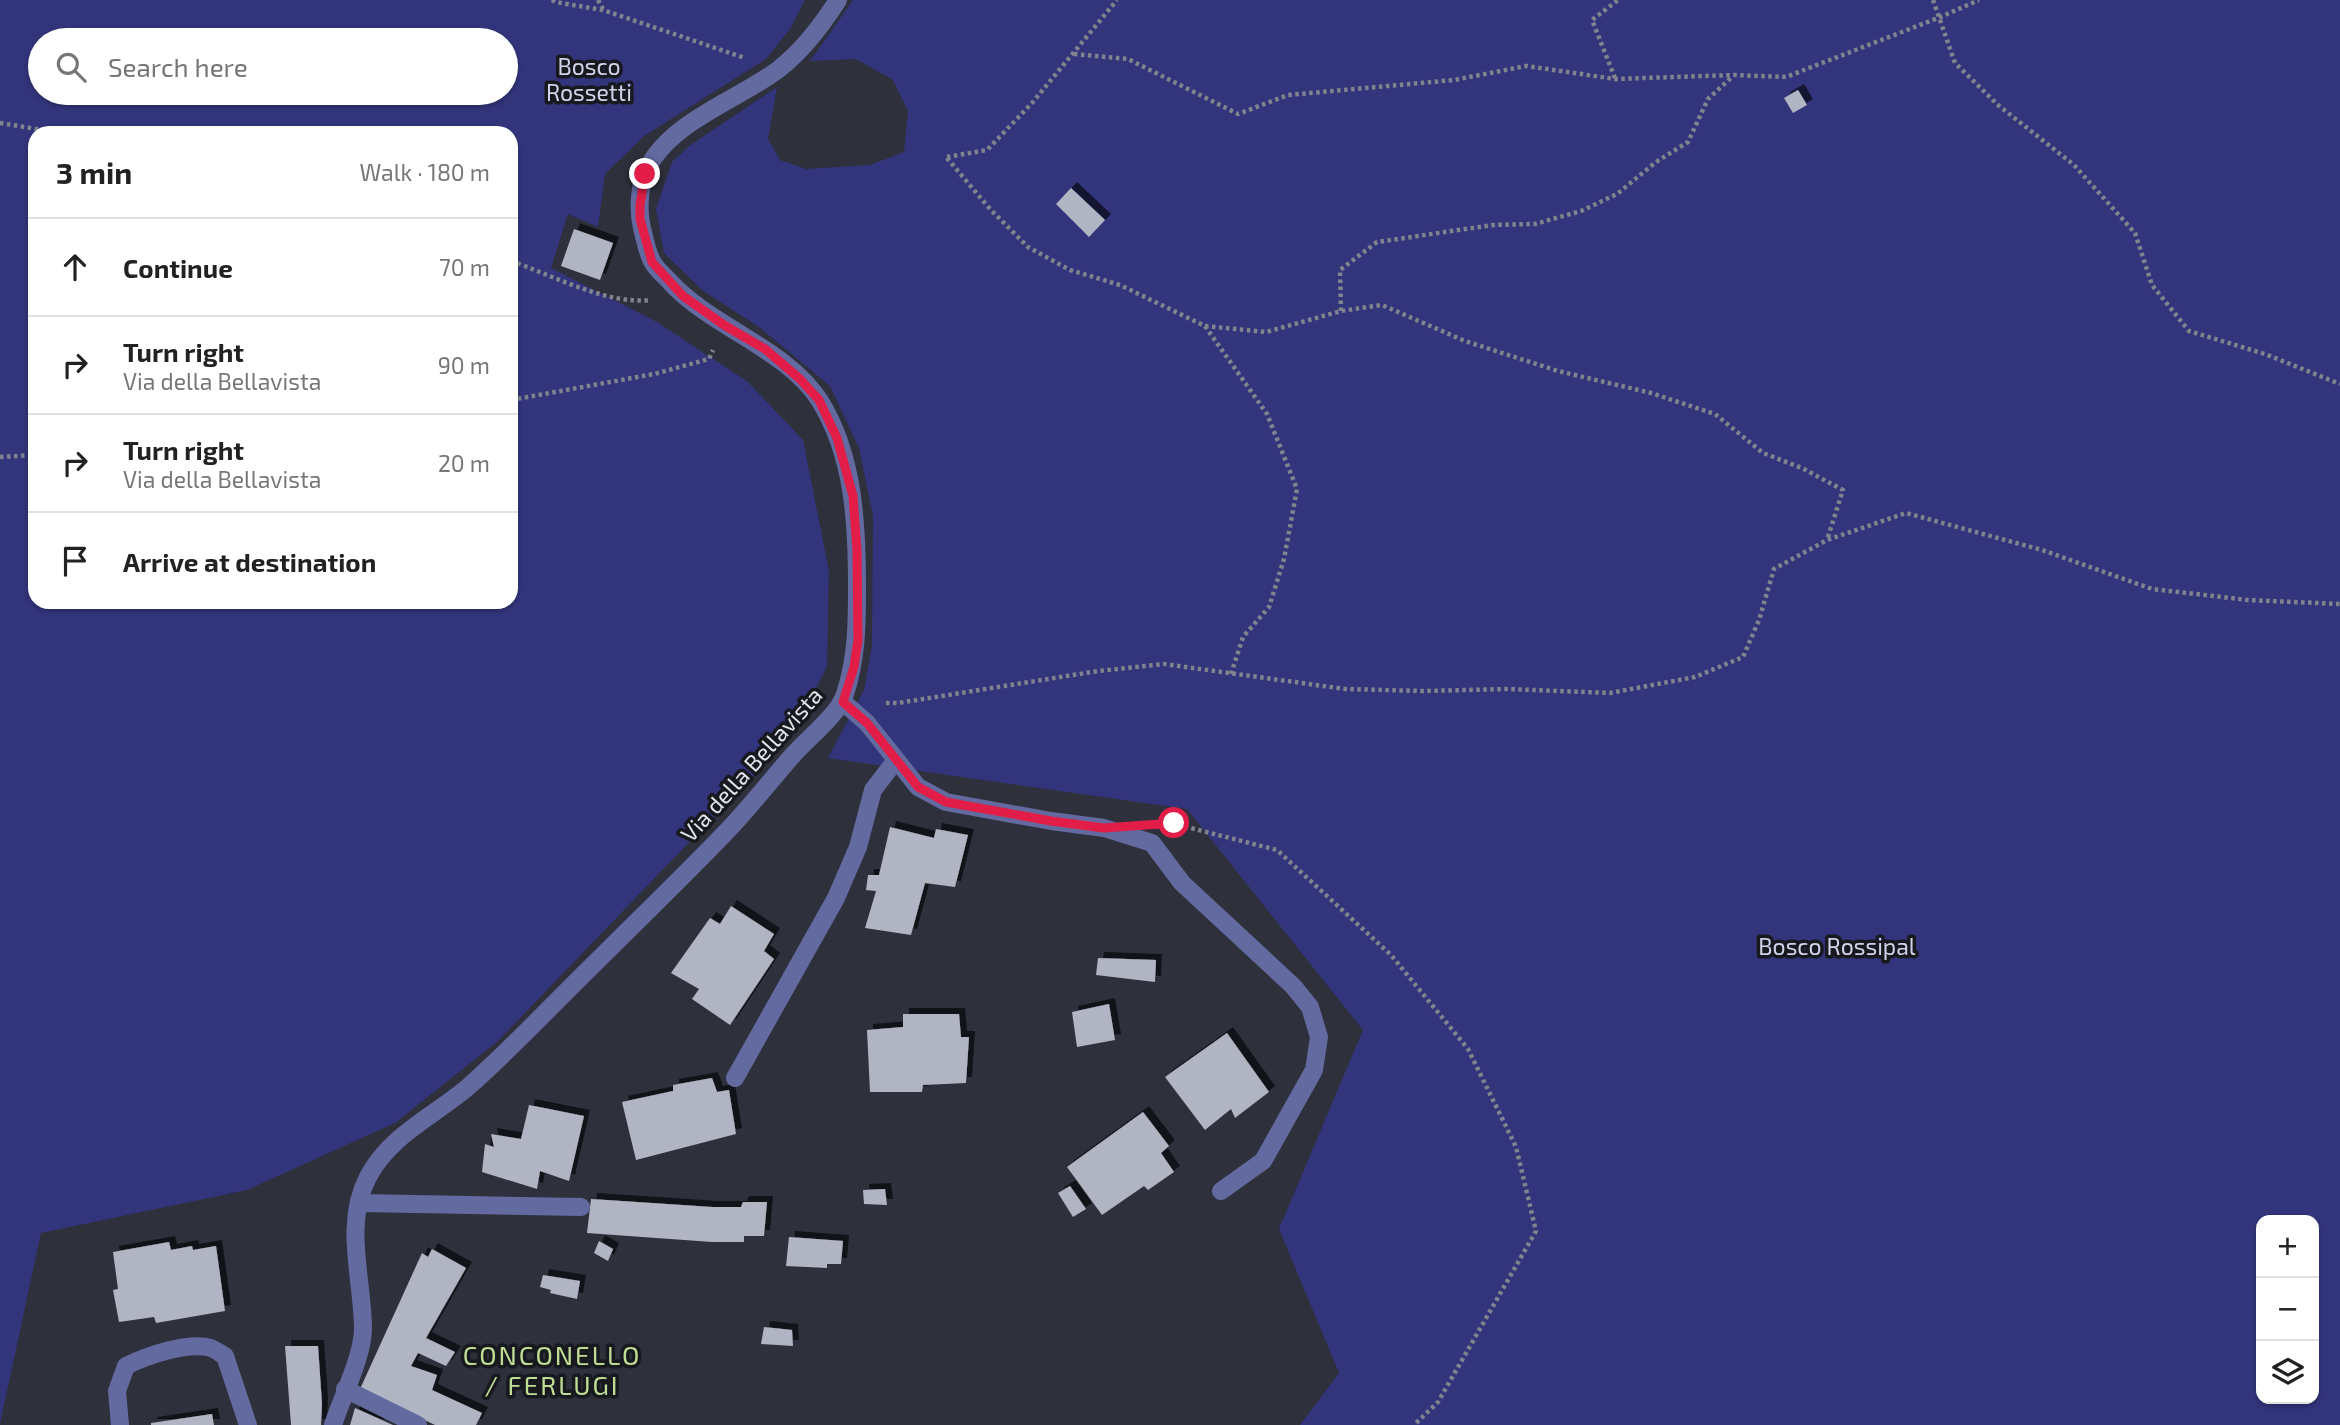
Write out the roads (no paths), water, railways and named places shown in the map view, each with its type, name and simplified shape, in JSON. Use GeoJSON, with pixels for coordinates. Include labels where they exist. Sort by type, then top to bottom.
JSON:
{"type":"FeatureCollection","features":[{"type":"Feature","properties":{"kind":"street","name":"Via della Bellavista"},"geometry":{"type":"LineString","coordinates":[[333,1425],[363,1334],[355,1231],[359,1203],[367,1178],[387,1149],[465,1089],[546,1011],[728,830],[843,702],[854,667],[858,640],[857,550],[853,496],[837,438],[819,400],[800,379],[765,349],[683,296],[652,262],[640,219],[645,174],[659,152],[680,131],[779,69],[811,41],[838,0]]}},
{"type":"Feature","properties":{"kind":"street"},"geometry":{"type":"LineString","coordinates":[[843,702],[867,723],[918,787],[946,802],[1104,828],[1152,843],[1182,883],[1293,986],[1310,1007],[1319,1037],[1314,1070],[1263,1161],[1221,1191]]}},
{"type":"Feature","properties":{"kind":"street"},"geometry":{"type":"LineString","coordinates":[[735,1078],[836,898],[858,847],[873,790],[896,760]]}},
{"type":"Feature","properties":{"kind":"street"},"geometry":{"type":"LineString","coordinates":[[359,1203],[581,1207]]}},
{"type":"Feature","properties":{"kind":"street"},"geometry":{"type":"LineString","coordinates":[[120,1425],[117,1391],[126,1366],[149,1354],[177,1349],[209,1348],[225,1356],[248,1425]]}},
{"type":"Feature","properties":{"kind":"street"},"geometry":{"type":"LineString","coordinates":[[345,1389],[418,1425]]}},
{"type":"Feature","properties":{"kind":"district","name":"CONCONELLO / FERLUGI"},"geometry":{"type":"Point","coordinates":[552,1369]}},
{"type":"Feature","properties":{"kind":"park label","name":"Bosco Rossetti"},"geometry":{"type":"Point","coordinates":[589,79]}},
{"type":"Feature","properties":{"kind":"park label","name":"Bosco Rossipal"},"geometry":{"type":"Point","coordinates":[1837,946]}}]}
